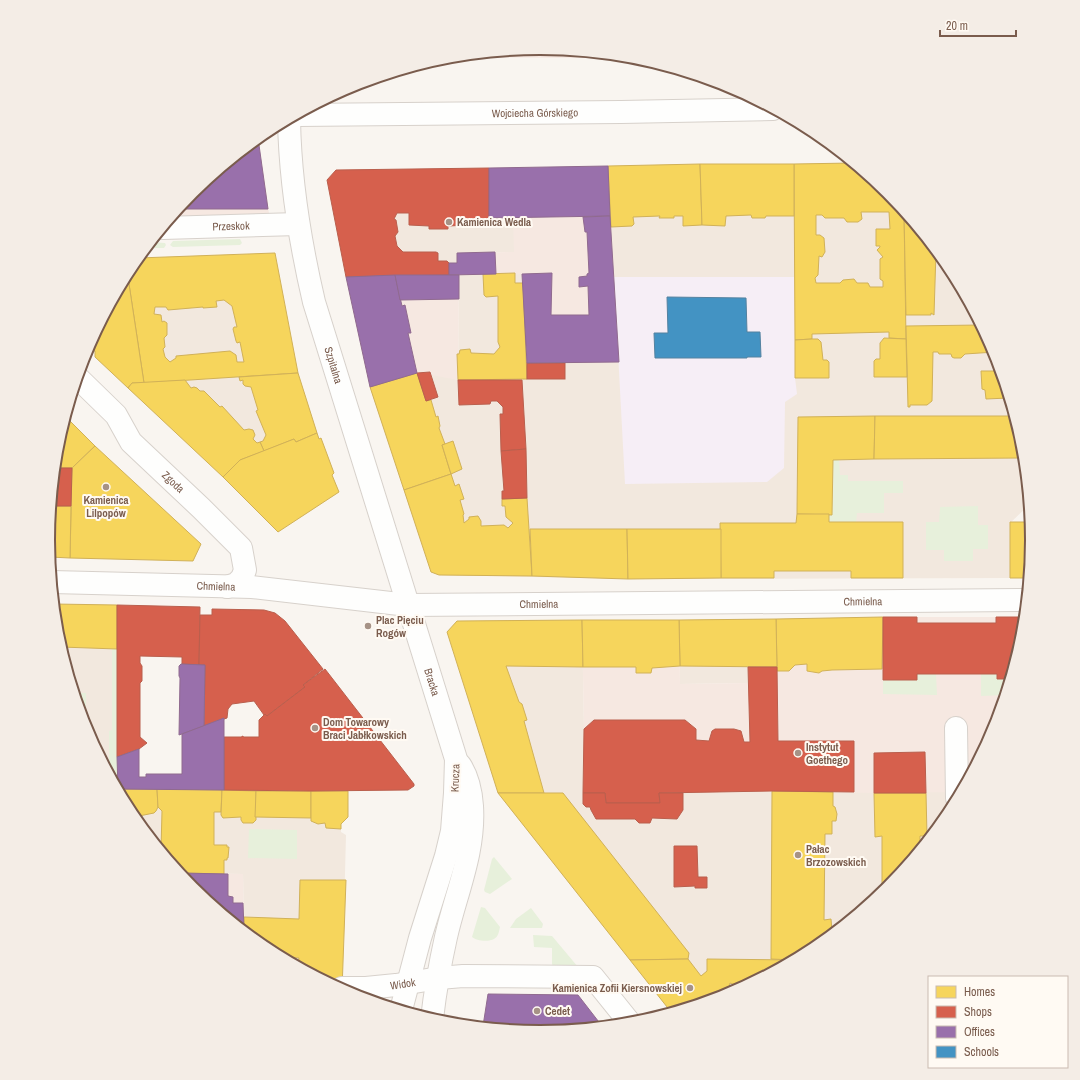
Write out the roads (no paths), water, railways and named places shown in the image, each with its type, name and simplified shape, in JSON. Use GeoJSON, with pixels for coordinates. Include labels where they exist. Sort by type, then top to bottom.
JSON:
{"type":"FeatureCollection","features":[{"type":"Feature","properties":{"kind":"street","name":"Wojciecha Górskiego"},"geometry":{"type":"LineString","coordinates":[[307,115],[763,109]]}},
{"type":"Feature","properties":{"kind":"street","name":"Szpitalna"},"geometry":{"type":"LineString","coordinates":[[289,126],[289,150],[298,224],[303,257],[314,302],[408,605]]}},
{"type":"Feature","properties":{"kind":"street","name":"Przeskok"},"geometry":{"type":"LineString","coordinates":[[169,228],[298,224]]}},
{"type":"Feature","properties":{"kind":"street","name":"Zgoda"},"geometry":{"type":"LineString","coordinates":[[82,382],[116,414],[131,442],[241,548],[244,570],[242,578],[236,584],[227,587]]}},
{"type":"Feature","properties":{"kind":"street","name":"Chmielna"},"geometry":{"type":"LineString","coordinates":[[57,582],[252,587],[408,605],[1021,600]]}},
{"type":"Feature","properties":{"kind":"street","name":"Bracka"},"geometry":{"type":"LineString","coordinates":[[408,605],[456,759]]}},
{"type":"Feature","properties":{"kind":"street"},"geometry":{"type":"LineString","coordinates":[[956,728],[957,788]]}},
{"type":"Feature","properties":{"kind":"street","name":"Krucza"},"geometry":{"type":"LineString","coordinates":[[433,1013],[446,937],[468,861],[471,841],[473,817],[470,785],[456,759]]}},
{"type":"Feature","properties":{"kind":"street","name":"Krucza"},"geometry":{"type":"LineString","coordinates":[[402,1005],[420,938],[441,873],[450,837],[455,793],[456,759]]}},
{"type":"Feature","properties":{"kind":"street","name":"Widok"},"geometry":{"type":"LineString","coordinates":[[353,988],[408,984],[439,978],[463,976],[593,977],[626,1017]]}},
{"type":"Feature","properties":{"kind":"place","name":"Kamienica Wedla"},"geometry":{"type":"Point","coordinates":[449,222]}},
{"type":"Feature","properties":{"kind":"place","name":"Kamienica Lilpopów"},"geometry":{"type":"Point","coordinates":[106,487]}},
{"type":"Feature","properties":{"kind":"place","name":"Plac Pięciu Rogów"},"geometry":{"type":"Point","coordinates":[368,626]}},
{"type":"Feature","properties":{"kind":"place","name":"Dom Towarowy Braci Jabłkowskich"},"geometry":{"type":"Point","coordinates":[315,728]}},
{"type":"Feature","properties":{"kind":"place","name":"Instytut Goethego"},"geometry":{"type":"Point","coordinates":[798,753]}},
{"type":"Feature","properties":{"kind":"place","name":"Pałac Brzozowskich"},"geometry":{"type":"Point","coordinates":[798,855]}},
{"type":"Feature","properties":{"kind":"place","name":"Kamienica Zofii Kiersnowskiej"},"geometry":{"type":"Point","coordinates":[690,988]}},
{"type":"Feature","properties":{"kind":"place","name":"Cedet"},"geometry":{"type":"Point","coordinates":[537,1011]}}]}
